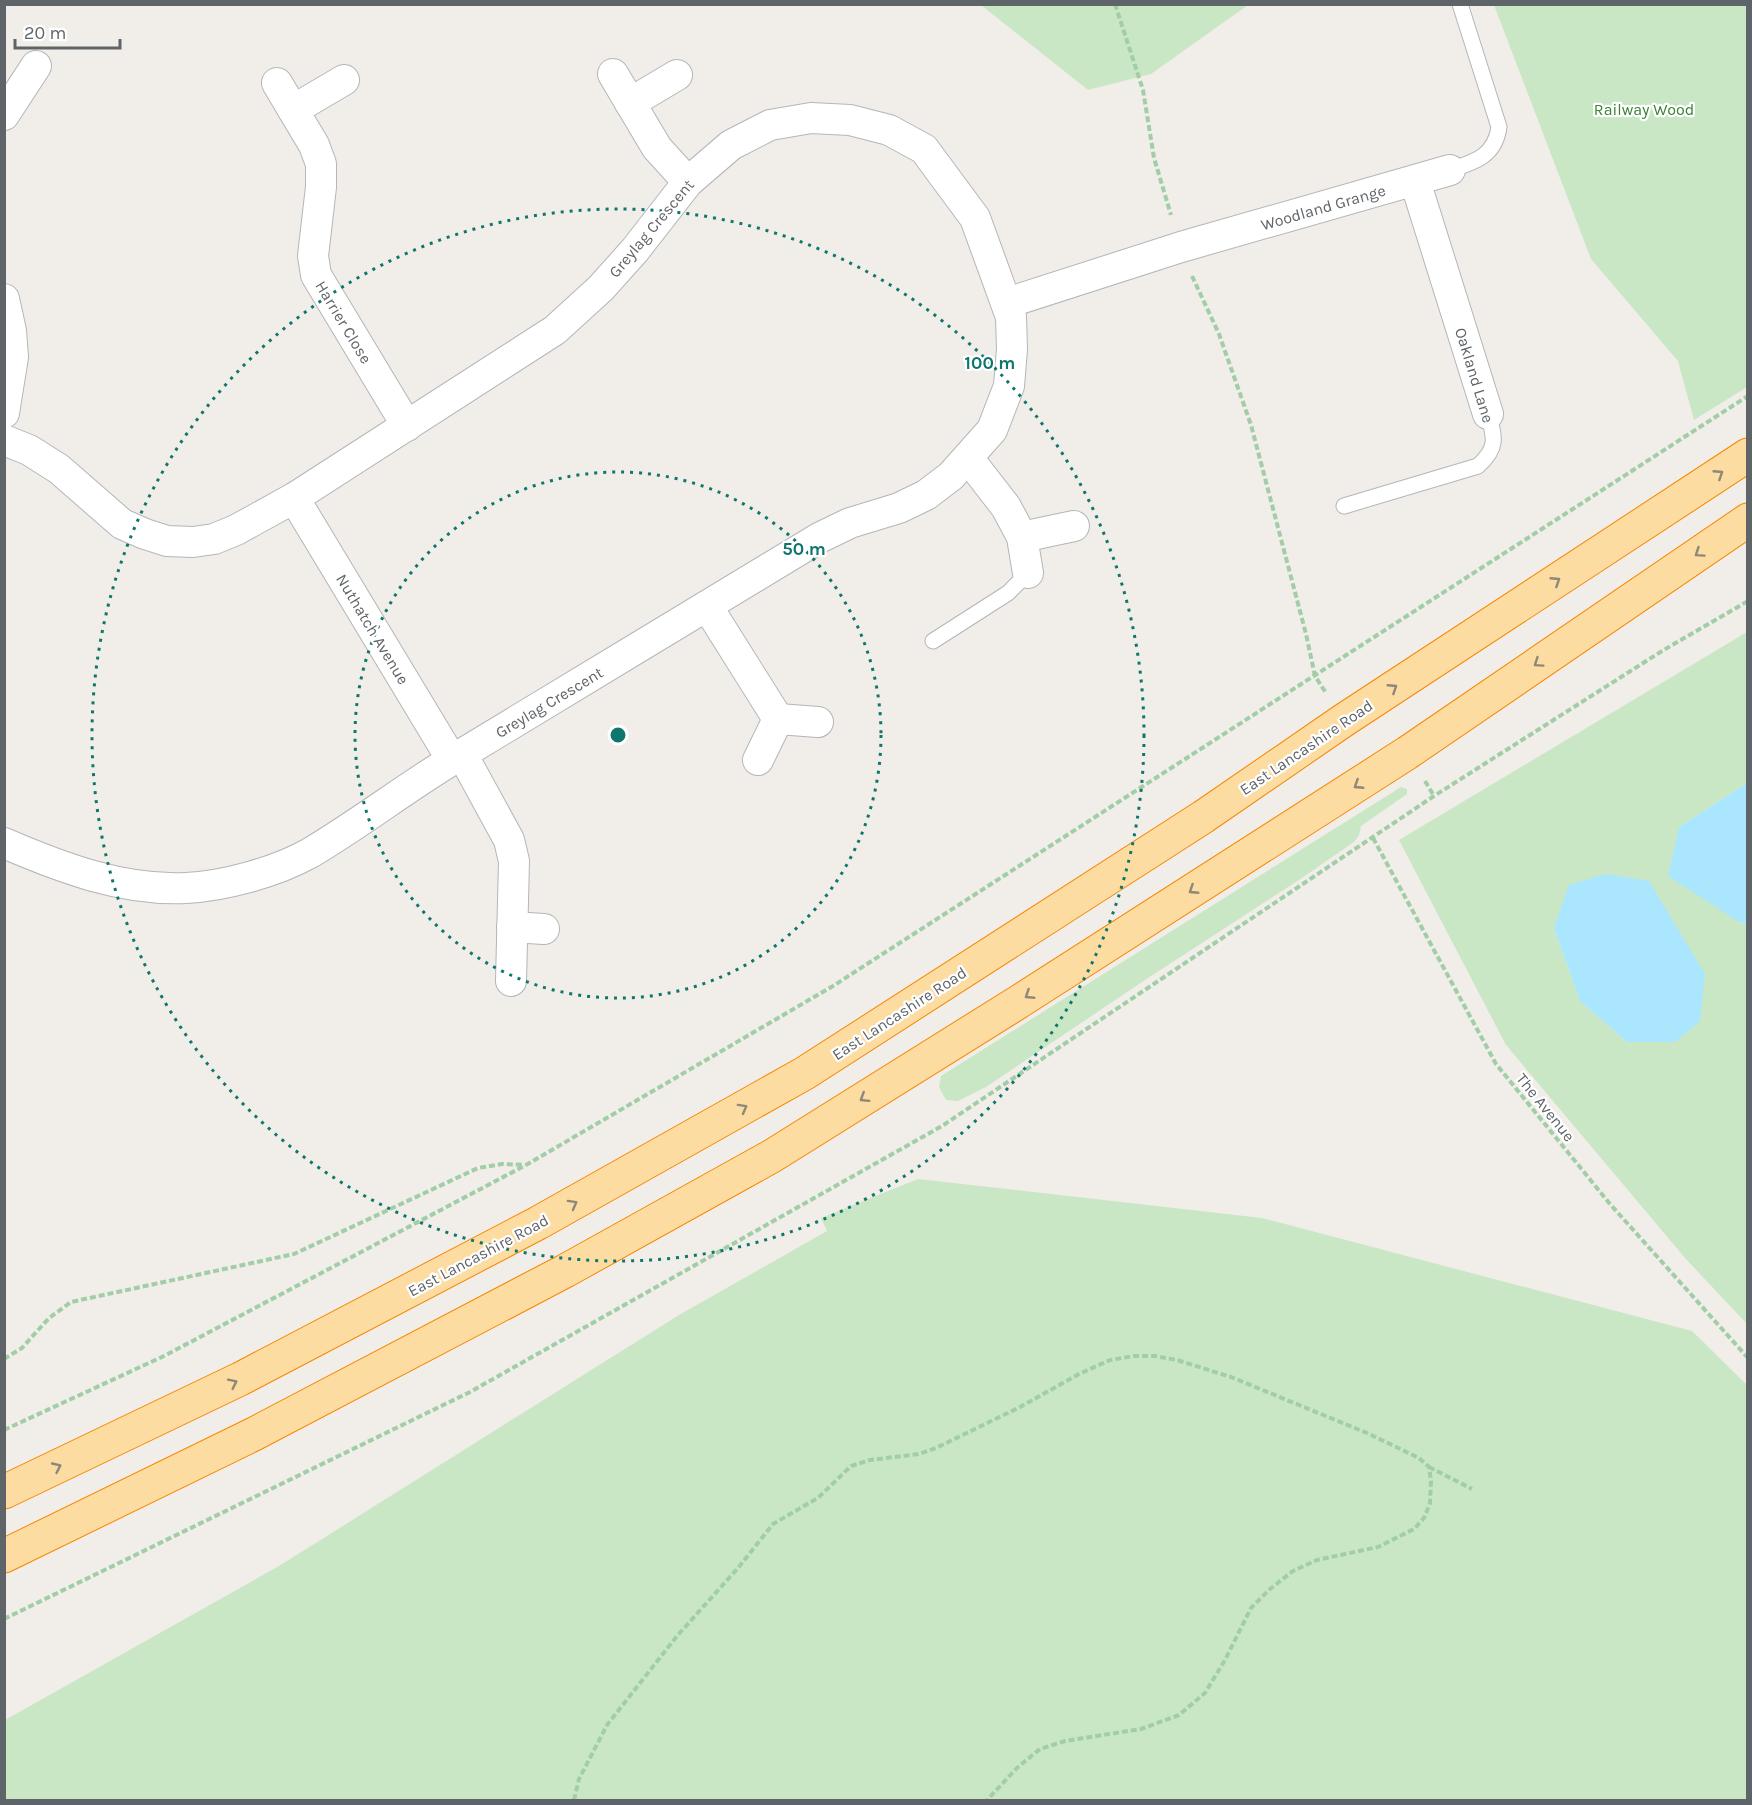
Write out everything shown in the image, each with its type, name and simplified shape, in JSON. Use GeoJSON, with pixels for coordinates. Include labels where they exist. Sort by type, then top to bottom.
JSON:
{"type":"FeatureCollection","features":[{"type":"Feature","properties":{"kind":"highway","name":"East Lancashire Road"},"geometry":{"type":"LineString","coordinates":[[4,1492],[250,1374],[538,1223],[805,1073],[1203,817],[1344,720],[1748,455]]}},
{"type":"Feature","properties":{"kind":"highway"},"geometry":{"type":"LineString","coordinates":[[4,1556],[285,1418],[565,1271],[772,1156],[1020,1001],[1407,753],[1748,520]]}},
{"type":"Feature","properties":{"kind":"street"},"geometry":{"type":"LineString","coordinates":[[10,96],[36,66]]}},
{"type":"Feature","properties":{"kind":"street"},"geometry":{"type":"LineString","coordinates":[[613,74],[657,148],[688,182]]}},
{"type":"Feature","properties":{"kind":"street"},"geometry":{"type":"LineString","coordinates":[[630,103],[677,75]]}},
{"type":"Feature","properties":{"kind":"street"},"geometry":{"type":"LineString","coordinates":[[293,110],[344,80]]}},
{"type":"Feature","properties":{"kind":"street","name":"Harrier Close"},"geometry":{"type":"LineString","coordinates":[[277,83],[314,145],[321,164],[321,187],[313,249],[315,275],[407,426]]}},
{"type":"Feature","properties":{"kind":"street","name":"Greylag Crescent"},"geometry":{"type":"LineString","coordinates":[[4,440],[29,450],[60,470],[122,524],[167,541],[193,542],[214,539],[236,530],[294,498],[555,330],[601,288],[635,250],[688,182],[731,145],[770,125],[811,118],[850,120],[889,130],[924,149],[975,218],[1011,317],[1012,349],[1009,386],[992,430],[951,476],[926,495],[899,508],[850,523],[819,538],[457,757],[308,854],[270,870],[230,881],[187,888],[141,887],[90,876],[4,843]]}},
{"type":"Feature","properties":{"kind":"street","name":"Woodland Grange"},"geometry":{"type":"LineString","coordinates":[[1007,303],[1180,246],[1450,170]]}},
{"type":"Feature","properties":{"kind":"street","name":"Oakland Lane"},"geometry":{"type":"LineString","coordinates":[[1415,181],[1488,414]]}},
{"type":"Feature","properties":{"kind":"street"},"geometry":{"type":"LineString","coordinates":[[4,299],[11,331],[13,357],[4,413]]}},
{"type":"Feature","properties":{"kind":"street"},"geometry":{"type":"LineString","coordinates":[[968,458],[1006,507],[1022,537],[1028,573]]}},
{"type":"Feature","properties":{"kind":"street","name":"Nuthatch Avenue"},"geometry":{"type":"LineString","coordinates":[[294,498],[509,840],[514,861],[511,981]]}},
{"type":"Feature","properties":{"kind":"street"},"geometry":{"type":"LineString","coordinates":[[1022,537],[1074,526]]}},
{"type":"Feature","properties":{"kind":"street"},"geometry":{"type":"LineString","coordinates":[[707,606],[778,719]]}},
{"type":"Feature","properties":{"kind":"street"},"geometry":{"type":"LineString","coordinates":[[778,719],[819,722]]}},
{"type":"Feature","properties":{"kind":"street"},"geometry":{"type":"LineString","coordinates":[[758,760],[778,719]]}},
{"type":"Feature","properties":{"kind":"street"},"geometry":{"type":"LineString","coordinates":[[512,927],[544,929]]}},
{"type":"Feature","properties":{"kind":"lane","name":"Woodland Grange"},"geometry":{"type":"LineString","coordinates":[[1450,170],[1475,162],[1490,151],[1497,140],[1499,127],[1460,4]]}},
{"type":"Feature","properties":{"kind":"lane","name":"Oakland Lane"},"geometry":{"type":"LineString","coordinates":[[1344,506],[1478,466],[1489,457],[1493,446],[1494,435],[1488,414]]}},
{"type":"Feature","properties":{"kind":"lane"},"geometry":{"type":"LineString","coordinates":[[933,641],[1008,593],[1028,573]]}},
{"type":"Feature","properties":{"kind":"path"},"geometry":{"type":"LineString","coordinates":[[1115,4],[1143,90],[1154,158],[1180,246],[1219,334],[1251,425],[1315,676]]}},
{"type":"Feature","properties":{"kind":"path"},"geometry":{"type":"LineString","coordinates":[[4,1430],[164,1356],[526,1165],[833,986],[1748,396]]}},
{"type":"Feature","properties":{"kind":"path"},"geometry":{"type":"LineString","coordinates":[[4,1619],[470,1392],[942,1126],[1434,796],[1662,651],[1748,602]]}},
{"type":"Feature","properties":{"kind":"path","name":"The Avenue"},"geometry":{"type":"LineString","coordinates":[[1373,837],[1496,1064],[1610,1204],[1748,1358]]}},
{"type":"Feature","properties":{"kind":"path"},"geometry":{"type":"LineString","coordinates":[[4,1359],[22,1348],[49,1318],[71,1302],[294,1254],[478,1168],[502,1164],[526,1165]]}},
{"type":"Feature","properties":{"kind":"path"},"geometry":{"type":"LineString","coordinates":[[574,1800],[579,1779],[607,1725],[677,1636],[738,1568],[773,1524],[819,1498],[851,1466],[870,1460],[919,1454],[936,1448],[1110,1360],[1134,1356],[1155,1356],[1177,1360],[1231,1377],[1367,1433],[1419,1458],[1429,1467],[1472,1489]]}},
{"type":"Feature","properties":{"kind":"path"},"geometry":{"type":"LineString","coordinates":[[987,1800],[1018,1767],[1040,1749],[1065,1741],[1141,1729],[1179,1715],[1205,1693],[1225,1660],[1251,1608],[1269,1589],[1293,1571],[1317,1560],[1378,1547],[1414,1528],[1424,1518],[1430,1503],[1429,1467]]}},
{"type":"Feature","properties":{"kind":"green space"},"geometry":{"type":"Polygon","coordinates":[[[981,5],[1248,5],[1151,74],[1088,90],[981,5]]]}},
{"type":"Feature","properties":{"kind":"green space","name":"Railway Wood"},"geometry":{"type":"Polygon","coordinates":[[[1494,5],[1747,5],[1747,387],[1694,420],[1678,361],[1591,259],[1494,5]]]}},
{"type":"Feature","properties":{"kind":"green space"},"geometry":{"type":"Polygon","coordinates":[[[1747,632],[1747,783],[1679,827],[1739,922],[1747,924],[1747,1324],[1685,1258],[1506,1045],[1399,840],[1747,632]],[[1554,928],[1580,1001],[1627,1042],[1554,928]]]}},
{"type":"Feature","properties":{"kind":"green space"},"geometry":{"type":"Polygon","coordinates":[[[1401,787],[1407,789],[1407,794],[1361,826],[1354,842],[1299,880],[986,1087],[958,1101],[946,1100],[939,1087],[941,1076],[1401,787]]]}},
{"type":"Feature","properties":{"kind":"green space"},"geometry":{"type":"Polygon","coordinates":[[[918,1179],[1262,1218],[1692,1331],[1747,1385],[1747,1800],[5,1800],[5,1720],[279,1566],[679,1315],[827,1231],[821,1218],[918,1179]]]}},
{"type":"Feature","properties":{"kind":"water"},"geometry":{"type":"Polygon","coordinates":[[[1747,783],[1747,924],[1739,922],[1668,876],[1679,827],[1747,783]]]}},
{"type":"Feature","properties":{"kind":"water"},"geometry":{"type":"Polygon","coordinates":[[[1606,874],[1649,881],[1705,974],[1700,1021],[1675,1042],[1627,1042],[1580,1001],[1554,928],[1569,885],[1606,874]]]}}]}
